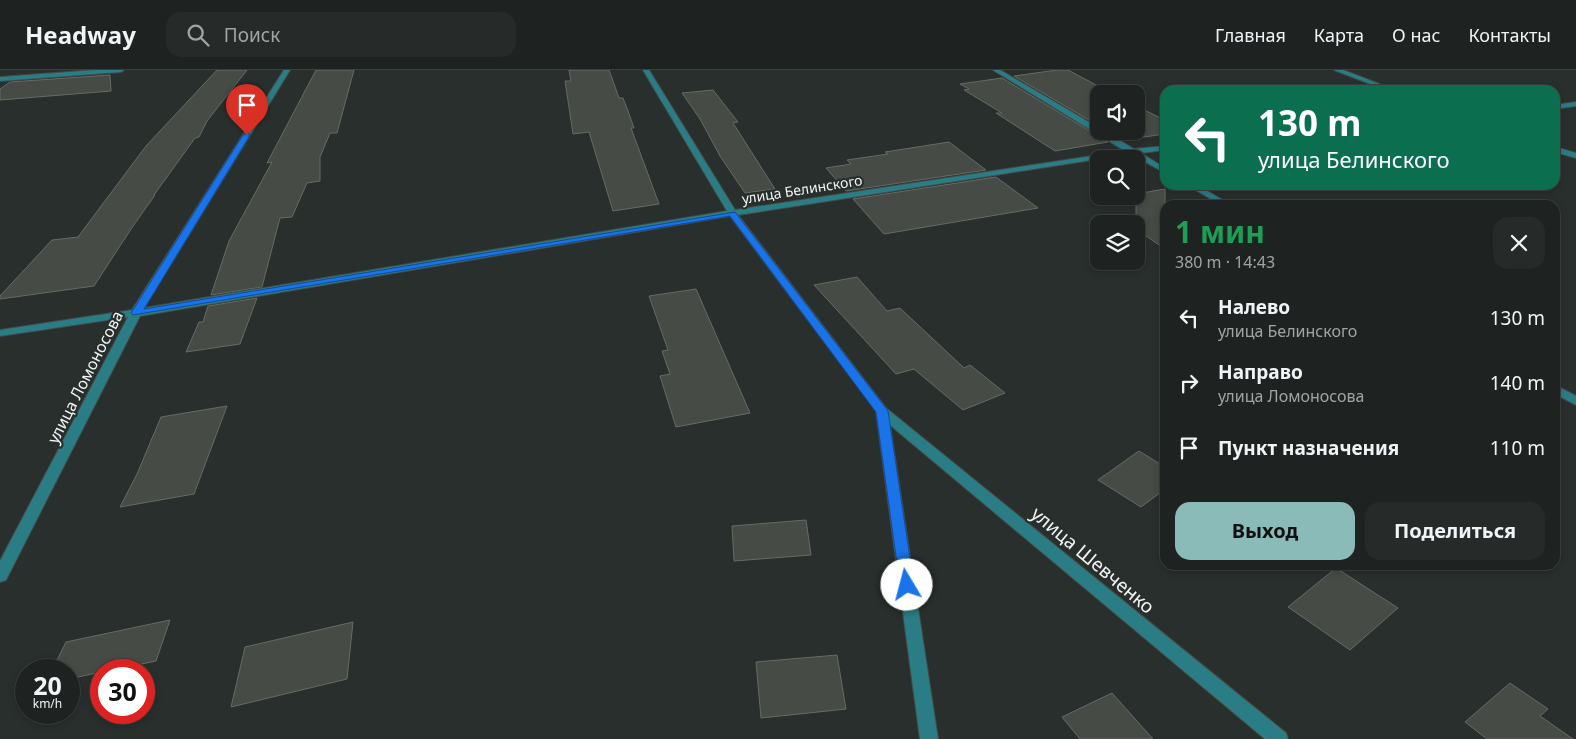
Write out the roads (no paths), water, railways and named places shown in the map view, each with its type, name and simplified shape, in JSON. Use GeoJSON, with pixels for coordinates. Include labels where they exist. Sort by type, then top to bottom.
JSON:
{"type":"FeatureCollection","features":[{"type":"Feature","properties":{"kind":"street"},"geometry":{"type":"LineString","coordinates":[[0,78],[120,70]]}},
{"type":"Feature","properties":{"kind":"street","name":"улица Ломоносова"},"geometry":{"type":"LineString","coordinates":[[0,576],[136,313],[287,70]]}},
{"type":"Feature","properties":{"kind":"street","name":"улица Шевченко"},"geometry":{"type":"LineString","coordinates":[[646,70],[732,213],[882,411],[1279,739]]}},
{"type":"Feature","properties":{"kind":"street"},"geometry":{"type":"LineString","coordinates":[[996,70],[1128,150]]}},
{"type":"Feature","properties":{"kind":"street"},"geometry":{"type":"LineString","coordinates":[[1337,70],[1378,85]]}},
{"type":"Feature","properties":{"kind":"street"},"geometry":{"type":"LineString","coordinates":[[1560,106],[1576,104]]}},
{"type":"Feature","properties":{"kind":"street","name":"улица Белинского"},"geometry":{"type":"LineString","coordinates":[[1145,150],[1160,149]]}},
{"type":"Feature","properties":{"kind":"street"},"geometry":{"type":"LineString","coordinates":[[1560,150],[1576,156]]}},
{"type":"Feature","properties":{"kind":"street","name":"улица Белинского"},"geometry":{"type":"LineString","coordinates":[[0,333],[136,313],[732,213],[1090,158]]}},
{"type":"Feature","properties":{"kind":"street"},"geometry":{"type":"LineString","coordinates":[[1145,159],[1160,167]]}},
{"type":"Feature","properties":{"kind":"street"},"geometry":{"type":"LineString","coordinates":[[1200,190],[1218,200]]}},
{"type":"Feature","properties":{"kind":"street"},"geometry":{"type":"LineString","coordinates":[[1560,392],[1576,400]]}},
{"type":"Feature","properties":{"kind":"street"},"geometry":{"type":"LineString","coordinates":[[882,411],[929,739]]}}]}
